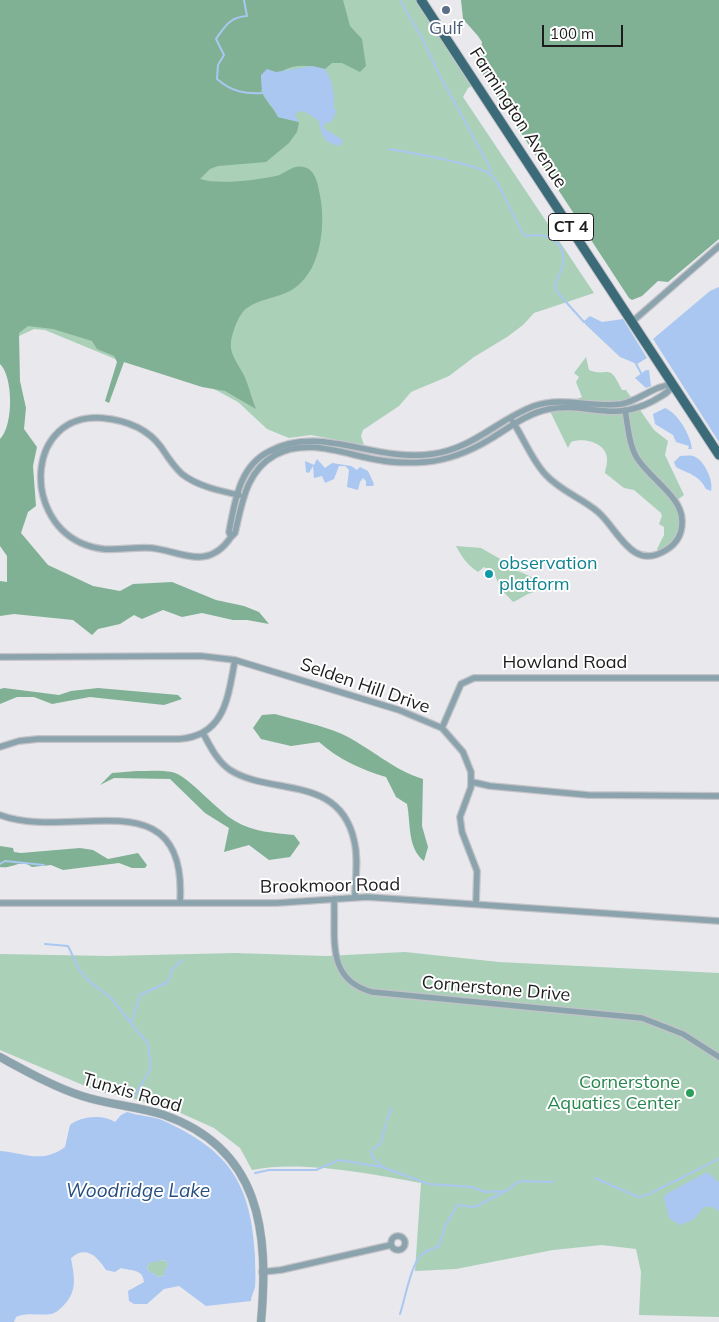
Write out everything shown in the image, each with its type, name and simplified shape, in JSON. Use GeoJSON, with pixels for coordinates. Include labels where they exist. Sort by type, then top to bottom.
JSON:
{"type":"FeatureCollection","features":[{"type":"Feature","properties":{"kind":"main road","name":"Farmington Avenue"},"geometry":{"type":"LineString","coordinates":[[421,0],[633,321],[719,456]]}},
{"type":"Feature","properties":{"kind":"street"},"geometry":{"type":"LineString","coordinates":[[633,321],[719,246]]}},
{"type":"Feature","properties":{"kind":"street"},"geometry":{"type":"LineString","coordinates":[[243,496],[214,489],[182,474],[152,436],[128,422],[100,418],[71,423],[52,437],[43,455],[40,473],[41,492],[51,515],[63,530],[79,542],[99,550],[152,548],[177,556],[204,558],[218,551],[235,533],[243,496],[249,481],[263,464],[289,449],[310,447],[382,461],[427,462],[461,454],[478,446],[535,406],[548,403],[623,404],[664,386],[673,385]]}},
{"type":"Feature","properties":{"kind":"street"},"geometry":{"type":"LineString","coordinates":[[231,537],[229,532],[236,494],[243,478],[259,458],[275,448],[294,441],[317,440],[386,455],[417,456],[449,451],[463,446],[512,421],[556,409],[625,412],[666,394],[673,385]]}},
{"type":"Feature","properties":{"kind":"street"},"geometry":{"type":"LineString","coordinates":[[512,421],[545,474],[598,512],[609,523],[622,542],[633,552],[645,555],[660,554],[672,546],[678,539],[682,521],[680,510],[674,498],[647,472],[636,457],[623,404]]}},
{"type":"Feature","properties":{"kind":"street","name":"Selden Hill Drive"},"geometry":{"type":"LineString","coordinates":[[0,657],[201,656],[235,660],[399,710],[442,728],[465,756],[472,782]]}},
{"type":"Feature","properties":{"kind":"street"},"geometry":{"type":"LineString","coordinates":[[0,747],[27,740],[179,739],[203,734],[224,709],[235,660]]}},
{"type":"Feature","properties":{"kind":"street","name":"Howland Road"},"geometry":{"type":"LineString","coordinates":[[442,728],[461,684],[474,678],[719,678]]}},
{"type":"Feature","properties":{"kind":"street"},"geometry":{"type":"LineString","coordinates":[[203,734],[220,762],[233,772],[316,795],[340,812],[350,828],[355,843],[355,897]]}},
{"type":"Feature","properties":{"kind":"street"},"geometry":{"type":"LineString","coordinates":[[476,904],[477,871],[462,832],[460,817],[472,782],[490,786],[588,795],[719,796]]}},
{"type":"Feature","properties":{"kind":"street"},"geometry":{"type":"LineString","coordinates":[[0,815],[28,822],[125,822],[149,827],[166,839],[176,855],[180,872],[180,903]]}},
{"type":"Feature","properties":{"kind":"street","name":"Brookmoor Road"},"geometry":{"type":"LineString","coordinates":[[0,903],[277,903],[355,897],[719,921]]}},
{"type":"Feature","properties":{"kind":"street","name":"Cornerstone Drive"},"geometry":{"type":"LineString","coordinates":[[334,899],[335,958],[344,975],[360,989],[372,992],[642,1018],[683,1034],[719,1057]]}},
{"type":"Feature","properties":{"kind":"street","name":"Tunxis Road"},"geometry":{"type":"LineString","coordinates":[[0,1057],[75,1094],[166,1116],[199,1131],[215,1142],[239,1170],[255,1203],[260,1228],[262,1272],[260,1322]]}},
{"type":"Feature","properties":{"kind":"street"},"geometry":{"type":"LineString","coordinates":[[262,1272],[281,1270],[391,1245]]}},
{"type":"Feature","properties":{"kind":"green space"},"geometry":{"type":"Polygon","coordinates":[[[0,0],[421,0],[476,84],[468,88],[463,97],[594,293],[534,313],[523,325],[507,337],[474,357],[449,376],[411,392],[399,406],[363,430],[361,436],[364,445],[311,435],[289,438],[267,429],[238,402],[201,382],[120,361],[45,330],[34,329],[0,345],[0,0]]]}},
{"type":"Feature","properties":{"kind":"green space"},"geometry":{"type":"Polygon","coordinates":[[[0,0],[343,0],[350,26],[362,39],[366,66],[360,72],[342,63],[332,63],[325,69],[297,66],[282,71],[261,90],[278,117],[299,122],[297,132],[289,143],[266,162],[218,166],[210,169],[200,179],[217,182],[248,180],[276,176],[300,166],[311,171],[316,178],[322,208],[322,221],[319,249],[315,262],[309,273],[290,291],[247,308],[239,319],[233,334],[231,342],[232,352],[244,375],[256,409],[225,391],[202,387],[124,362],[109,403],[105,401],[117,362],[114,356],[97,349],[92,341],[53,329],[28,326],[19,333],[20,381],[26,408],[24,429],[37,447],[33,466],[36,506],[28,512],[21,533],[48,565],[93,586],[120,591],[133,584],[172,582],[216,600],[244,606],[259,612],[269,624],[247,620],[233,620],[202,613],[182,617],[163,610],[142,619],[134,615],[120,624],[98,629],[92,635],[73,620],[14,614],[0,616],[0,581],[7,582],[7,556],[0,546],[0,439],[8,423],[10,401],[7,379],[0,364],[0,0]]]}},
{"type":"Feature","properties":{"kind":"green space"},"geometry":{"type":"Polygon","coordinates":[[[461,0],[719,0],[719,239],[668,282],[658,281],[642,296],[632,300],[629,298],[478,67],[482,42],[463,19],[461,0]]]}},
{"type":"Feature","properties":{"kind":"green space"},"geometry":{"type":"Polygon","coordinates":[[[586,357],[589,370],[611,373],[622,390],[626,390],[654,430],[668,441],[665,455],[684,495],[676,501],[681,526],[680,532],[673,542],[660,554],[657,549],[664,535],[664,527],[659,524],[662,516],[661,513],[634,490],[624,488],[605,473],[607,455],[600,446],[582,440],[571,442],[568,448],[549,409],[576,409],[577,399],[582,397],[576,382],[579,377],[574,373],[586,357]]]}},
{"type":"Feature","properties":{"kind":"green space"},"geometry":{"type":"Polygon","coordinates":[[[456,546],[481,548],[502,560],[509,567],[534,578],[538,586],[534,592],[513,602],[500,588],[494,572],[484,567],[478,572],[465,560],[456,546]]]}},
{"type":"Feature","properties":{"kind":"green space"},"geometry":{"type":"Polygon","coordinates":[[[98,688],[178,695],[182,699],[164,705],[90,697],[52,704],[34,697],[17,697],[0,704],[0,689],[59,695],[71,691],[98,688]]]}},
{"type":"Feature","properties":{"kind":"green space"},"geometry":{"type":"Polygon","coordinates":[[[275,714],[342,734],[392,765],[423,779],[422,826],[428,847],[424,861],[419,856],[412,842],[407,804],[396,797],[386,777],[351,763],[334,754],[319,742],[291,746],[261,739],[253,728],[262,715],[275,714]]]}},
{"type":"Feature","properties":{"kind":"green space"},"geometry":{"type":"Polygon","coordinates":[[[163,771],[179,775],[220,810],[242,825],[271,833],[294,835],[300,843],[290,857],[269,860],[249,845],[224,852],[229,828],[205,813],[170,779],[114,778],[100,785],[112,773],[163,771]]]}},
{"type":"Feature","properties":{"kind":"green space"},"geometry":{"type":"Polygon","coordinates":[[[0,846],[13,848],[14,852],[21,853],[80,848],[93,850],[108,859],[138,853],[147,865],[145,868],[132,868],[119,863],[63,870],[51,865],[32,867],[24,863],[0,867],[0,846]]]}},
{"type":"Feature","properties":{"kind":"green space"},"geometry":{"type":"Polygon","coordinates":[[[405,952],[499,962],[719,973],[719,1317],[639,1315],[641,1272],[636,1249],[602,1245],[553,1250],[456,1269],[415,1271],[421,1183],[359,1172],[314,1167],[271,1167],[252,1170],[240,1148],[214,1128],[176,1111],[135,1099],[97,1091],[0,1050],[0,954],[108,956],[235,953],[326,956],[405,952]]]}},
{"type":"Feature","properties":{"kind":"green space"},"geometry":{"type":"Polygon","coordinates":[[[166,1261],[168,1265],[165,1275],[159,1277],[149,1271],[147,1267],[150,1262],[166,1261]]]}},
{"type":"Feature","properties":{"kind":"water"},"geometry":{"type":"Polygon","coordinates":[[[312,66],[325,69],[332,84],[334,109],[337,110],[332,121],[325,124],[323,128],[343,140],[340,146],[327,141],[321,131],[319,121],[305,112],[298,111],[295,115],[299,122],[278,117],[262,91],[261,75],[267,69],[276,72],[312,66]]]}},
{"type":"Feature","properties":{"kind":"water"},"geometry":{"type":"Polygon","coordinates":[[[719,287],[719,442],[653,339],[710,291],[719,287]]]}},
{"type":"Feature","properties":{"kind":"water"},"geometry":{"type":"Polygon","coordinates":[[[590,316],[602,322],[623,319],[647,358],[637,364],[620,357],[585,324],[584,321],[590,316]]]}},
{"type":"Feature","properties":{"kind":"water"},"geometry":{"type":"Polygon","coordinates":[[[649,370],[651,386],[646,388],[635,378],[649,370]]]}},
{"type":"Feature","properties":{"kind":"water"},"geometry":{"type":"Polygon","coordinates":[[[665,408],[675,415],[683,426],[692,449],[688,449],[689,446],[676,442],[673,435],[655,424],[653,414],[665,408]]]}},
{"type":"Feature","properties":{"kind":"water"},"geometry":{"type":"Polygon","coordinates":[[[680,456],[693,456],[701,461],[710,476],[711,491],[706,489],[697,478],[676,467],[674,462],[680,456]]]}},
{"type":"Feature","properties":{"kind":"water"},"geometry":{"type":"Polygon","coordinates":[[[317,459],[325,468],[332,463],[351,466],[357,470],[360,467],[368,471],[374,484],[373,486],[366,486],[366,481],[363,478],[358,490],[347,487],[349,470],[345,466],[339,466],[334,479],[325,483],[322,476],[314,478],[313,466],[309,473],[306,472],[305,461],[314,465],[317,459]]]}},
{"type":"Feature","properties":{"kind":"water","name":"Woodridge Lake"},"geometry":{"type":"Polygon","coordinates":[[[127,1112],[155,1118],[187,1132],[221,1158],[233,1173],[242,1190],[253,1231],[255,1287],[251,1301],[206,1306],[179,1286],[164,1289],[147,1304],[134,1304],[129,1301],[128,1291],[144,1282],[142,1275],[136,1271],[121,1268],[115,1272],[106,1270],[99,1260],[91,1254],[82,1252],[71,1258],[74,1277],[73,1289],[64,1305],[55,1313],[29,1314],[16,1317],[14,1322],[0,1322],[0,1151],[33,1156],[49,1155],[65,1147],[70,1125],[75,1122],[86,1118],[98,1117],[115,1122],[121,1115],[127,1112]],[[166,1261],[150,1262],[147,1267],[149,1271],[159,1277],[165,1275],[164,1272],[168,1265],[166,1261]]]}},
{"type":"Feature","properties":{"kind":"water"},"geometry":{"type":"Polygon","coordinates":[[[707,1172],[719,1182],[719,1211],[713,1207],[704,1207],[693,1220],[680,1225],[669,1218],[664,1198],[666,1194],[707,1172]]]}},
{"type":"Feature","properties":{"kind":"waterway"},"geometry":{"type":"LineString","coordinates":[[244,0],[247,16],[232,20],[216,39],[224,55],[218,65],[217,79],[228,87],[239,91],[263,93]]}},
{"type":"Feature","properties":{"kind":"waterway"},"geometry":{"type":"LineString","coordinates":[[400,0],[490,168],[490,174]]}},
{"type":"Feature","properties":{"kind":"waterway"},"geometry":{"type":"LineString","coordinates":[[389,149],[459,163],[491,175],[500,188],[525,236],[537,235],[547,237],[555,241],[560,247],[563,254],[563,263],[555,284],[557,292],[584,322]]}},
{"type":"Feature","properties":{"kind":"waterway"},"geometry":{"type":"LineString","coordinates":[[635,362],[641,373]]}},
{"type":"Feature","properties":{"kind":"waterway"},"geometry":{"type":"LineString","coordinates":[[0,864],[5,861],[44,865]]}},
{"type":"Feature","properties":{"kind":"waterway"},"geometry":{"type":"LineString","coordinates":[[45,944],[68,946],[80,971],[90,982],[111,998],[148,1044],[151,1068],[134,1097]]}},
{"type":"Feature","properties":{"kind":"waterway"},"geometry":{"type":"LineString","coordinates":[[132,1021],[140,995],[166,983],[172,970],[182,960]]}},
{"type":"Feature","properties":{"kind":"waterway"},"geometry":{"type":"LineString","coordinates":[[387,1120],[392,1108]]}},
{"type":"Feature","properties":{"kind":"waterway"},"geometry":{"type":"LineString","coordinates":[[381,1166],[371,1155],[372,1150],[381,1143],[386,1123]]}},
{"type":"Feature","properties":{"kind":"waterway"},"geometry":{"type":"LineString","coordinates":[[595,1178],[638,1197],[647,1195],[719,1159]]}},
{"type":"Feature","properties":{"kind":"waterway"},"geometry":{"type":"LineString","coordinates":[[255,1173],[269,1170],[316,1170],[339,1160],[382,1167],[429,1184],[472,1187],[485,1192],[507,1191],[516,1183],[523,1181],[553,1182]]}},
{"type":"Feature","properties":{"kind":"waterway"},"geometry":{"type":"LineString","coordinates":[[400,1314],[411,1274],[417,1260],[427,1251],[439,1246],[445,1227],[457,1205],[475,1207],[504,1192]]}},
{"type":"Feature","properties":{"kind":"place","name":"Gulf"},"geometry":{"type":"Point","coordinates":[446,10]}},
{"type":"Feature","properties":{"kind":"place","name":"observation platform"},"geometry":{"type":"Point","coordinates":[489,574]}},
{"type":"Feature","properties":{"kind":"place","name":"Cornerstone Aquatics Center"},"geometry":{"type":"Point","coordinates":[690,1093]}}]}
